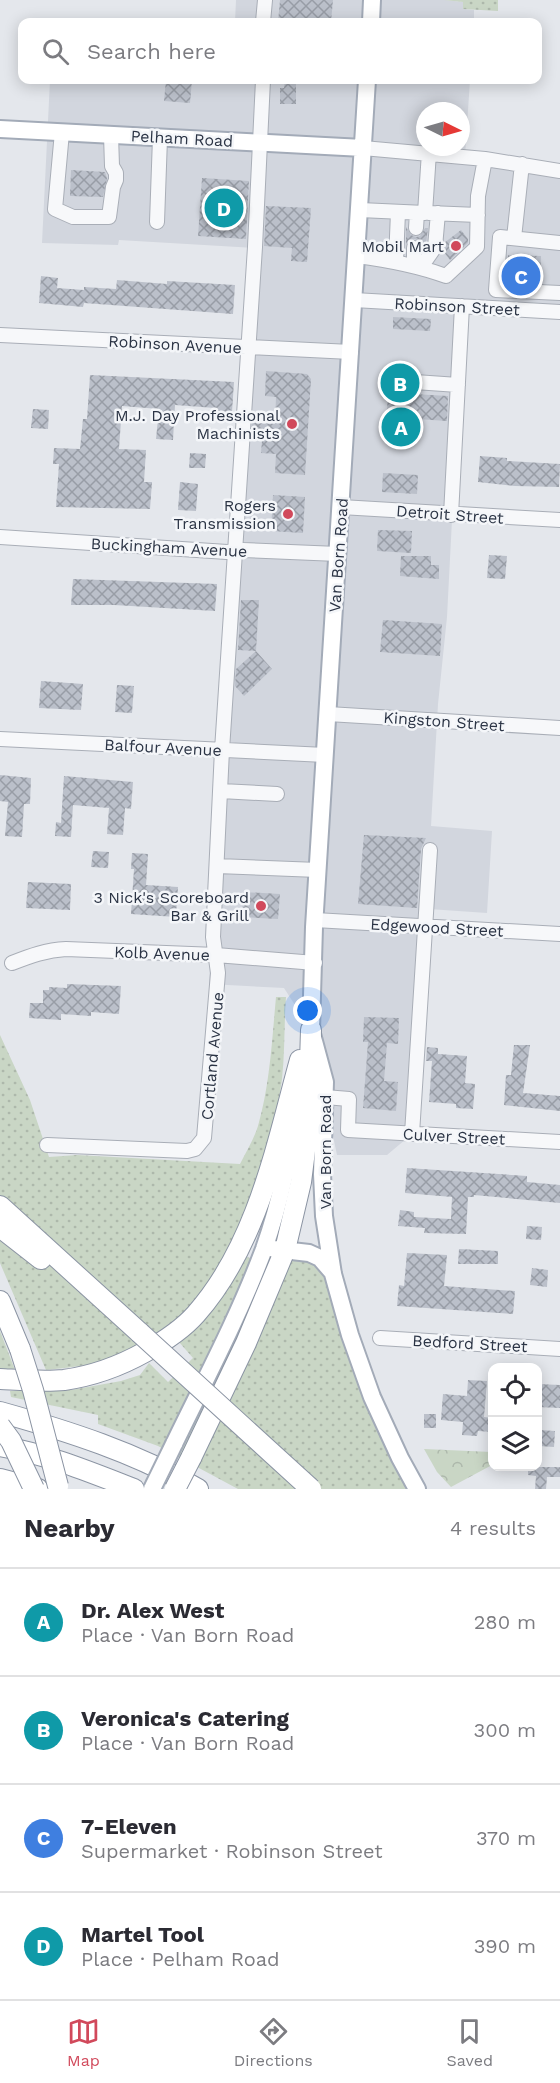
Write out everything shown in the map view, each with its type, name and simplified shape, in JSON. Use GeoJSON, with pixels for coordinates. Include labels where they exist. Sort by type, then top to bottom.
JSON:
{"type":"FeatureCollection","features":[{"type":"Feature","properties":{"kind":"highway"},"geometry":{"type":"LineString","coordinates":[[175,1489],[246,1343],[285,1250],[301,1182],[308,1127],[311,1030]]}},
{"type":"Feature","properties":{"kind":"highway"},"geometry":{"type":"LineString","coordinates":[[0,1379],[62,1380],[94,1374],[134,1359],[167,1339],[195,1316],[218,1286],[240,1250],[262,1192],[300,1060]]}},
{"type":"Feature","properties":{"kind":"highway"},"geometry":{"type":"LineString","coordinates":[[0,1206],[311,1489]]}},
{"type":"Feature","properties":{"kind":"highway"},"geometry":{"type":"LineString","coordinates":[[0,1227],[74,1284],[112,1309]]}},
{"type":"Feature","properties":{"kind":"highway"},"geometry":{"type":"LineString","coordinates":[[0,1300],[20,1349],[45,1432],[59,1489]]}},
{"type":"Feature","properties":{"kind":"highway"},"geometry":{"type":"LineString","coordinates":[[0,1412],[71,1432],[168,1471],[198,1489]]}},
{"type":"Feature","properties":{"kind":"highway"},"geometry":{"type":"LineString","coordinates":[[0,1426],[11,1441],[36,1489]]}},
{"type":"Feature","properties":{"kind":"highway"},"geometry":{"type":"LineString","coordinates":[[0,1446],[25,1450],[63,1462],[134,1489]]}},
{"type":"Feature","properties":{"kind":"highway"},"geometry":{"type":"LineString","coordinates":[[0,1479],[36,1489]]}},
{"type":"Feature","properties":{"kind":"main road"},"geometry":{"type":"LineString","coordinates":[[371,18],[372,0]]}},
{"type":"Feature","properties":{"kind":"main road","name":"Van Born Road"},"geometry":{"type":"LineString","coordinates":[[152,1489],[245,1294],[264,1248],[289,1151],[300,1060],[311,1030],[315,920],[367,84]]}},
{"type":"Feature","properties":{"kind":"main road","name":"Pelham Road"},"geometry":{"type":"LineString","coordinates":[[0,129],[363,147]]}},
{"type":"Feature","properties":{"kind":"main road","name":"Van Born Road"},"geometry":{"type":"LineString","coordinates":[[311,1030],[325,1083],[322,1174],[324,1216],[333,1274],[353,1345],[372,1397],[399,1458],[417,1489]]}},
{"type":"Feature","properties":{"kind":"main road"},"geometry":{"type":"LineString","coordinates":[[264,1248],[309,1253],[320,1258],[333,1274]]}},
{"type":"Feature","properties":{"kind":"street"},"geometry":{"type":"LineString","coordinates":[[263,18],[265,0]]}},
{"type":"Feature","properties":{"kind":"street"},"geometry":{"type":"LineString","coordinates":[[216,955],[213,937],[222,750],[263,84]]}},
{"type":"Feature","properties":{"kind":"street"},"geometry":{"type":"LineString","coordinates":[[62,132],[55,209],[73,217],[109,218],[116,180],[116,173],[112,166],[111,135]]}},
{"type":"Feature","properties":{"kind":"street"},"geometry":{"type":"LineString","coordinates":[[157,222],[160,138]]}},
{"type":"Feature","properties":{"kind":"street"},"geometry":{"type":"LineString","coordinates":[[363,147],[416,151]]}},
{"type":"Feature","properties":{"kind":"street"},"geometry":{"type":"LineString","coordinates":[[417,266],[435,247],[427,213],[429,156]]}},
{"type":"Feature","properties":{"kind":"street"},"geometry":{"type":"LineString","coordinates":[[461,156],[560,171]]}},
{"type":"Feature","properties":{"kind":"street"},"geometry":{"type":"LineString","coordinates":[[357,256],[396,261],[446,276],[477,247],[478,196],[485,159]]}},
{"type":"Feature","properties":{"kind":"street"},"geometry":{"type":"LineString","coordinates":[[514,238],[522,164]]}},
{"type":"Feature","properties":{"kind":"street"},"geometry":{"type":"LineString","coordinates":[[360,210],[478,214]]}},
{"type":"Feature","properties":{"kind":"street"},"geometry":{"type":"LineString","coordinates":[[396,261],[398,212]]}},
{"type":"Feature","properties":{"kind":"street"},"geometry":{"type":"LineString","coordinates":[[416,228],[427,213]]}},
{"type":"Feature","properties":{"kind":"street"},"geometry":{"type":"LineString","coordinates":[[560,243],[500,237],[496,290],[560,293]]}},
{"type":"Feature","properties":{"kind":"street"},"geometry":{"type":"LineString","coordinates":[[414,248],[417,266]]}},
{"type":"Feature","properties":{"kind":"street","name":"Robinson Street"},"geometry":{"type":"LineString","coordinates":[[354,300],[560,312]]}},
{"type":"Feature","properties":{"kind":"street"},"geometry":{"type":"LineString","coordinates":[[451,515],[462,306]]}},
{"type":"Feature","properties":{"kind":"street","name":"Robinson Avenue"},"geometry":{"type":"LineString","coordinates":[[0,335],[351,352]]}},
{"type":"Feature","properties":{"kind":"street"},"geometry":{"type":"LineString","coordinates":[[415,382],[458,385]]}},
{"type":"Feature","properties":{"kind":"street","name":"Detroit Street"},"geometry":{"type":"LineString","coordinates":[[341,507],[560,520]]}},
{"type":"Feature","properties":{"kind":"street","name":"Buckingham Avenue"},"geometry":{"type":"LineString","coordinates":[[0,537],[235,551],[338,554]]}},
{"type":"Feature","properties":{"kind":"street","name":"Kingston Street"},"geometry":{"type":"LineString","coordinates":[[328,714],[560,728]]}},
{"type":"Feature","properties":{"kind":"street","name":"Balfour Avenue"},"geometry":{"type":"LineString","coordinates":[[0,739],[325,755]]}},
{"type":"Feature","properties":{"kind":"street"},"geometry":{"type":"LineString","coordinates":[[221,791],[277,794]]}},
{"type":"Feature","properties":{"kind":"street"},"geometry":{"type":"LineString","coordinates":[[412,1134],[430,850]]}},
{"type":"Feature","properties":{"kind":"street"},"geometry":{"type":"LineString","coordinates":[[217,866],[318,870]]}},
{"type":"Feature","properties":{"kind":"street","name":"Edgewood Street"},"geometry":{"type":"LineString","coordinates":[[315,920],[560,934]]}},
{"type":"Feature","properties":{"kind":"street","name":"Kolb Avenue"},"geometry":{"type":"LineString","coordinates":[[12,963],[33,954],[66,949],[216,955],[315,963]]}},
{"type":"Feature","properties":{"kind":"street","name":"Cortland Avenue"},"geometry":{"type":"LineString","coordinates":[[47,1145],[187,1151],[200,1145],[206,1127],[218,973],[216,955]]}},
{"type":"Feature","properties":{"kind":"street","name":"Culver Street"},"geometry":{"type":"LineString","coordinates":[[325,1097],[349,1099],[348,1130],[560,1142]]}},
{"type":"Feature","properties":{"kind":"street","name":"Bedford Street"},"geometry":{"type":"LineString","coordinates":[[380,1338],[560,1348]]}},
{"type":"Feature","properties":{"kind":"shaded area"},"geometry":{"type":"Polygon","coordinates":[[[236,0],[445,0],[463,2],[463,9],[474,10],[474,18],[235,18],[236,0]]]}},
{"type":"Feature","properties":{"kind":"shaded area"},"geometry":{"type":"Polygon","coordinates":[[[50,84],[470,84],[469,102],[416,102],[416,156],[465,156],[560,172],[560,312],[463,306],[447,617],[438,704],[431,826],[492,831],[487,913],[429,909],[412,1134],[387,1155],[337,1155],[311,1030],[284,988],[209,984],[255,248],[119,240],[118,245],[42,243],[50,84]]]}},
{"type":"Feature","properties":{"kind":"green space"},"geometry":{"type":"Polygon","coordinates":[[[444,0],[498,0],[498,11],[463,9],[463,2],[444,0]]]}},
{"type":"Feature","properties":{"kind":"green space"},"geometry":{"type":"Polygon","coordinates":[[[276,997],[286,997],[284,1059],[278,1106],[252,1197],[226,1256],[211,1281],[186,1312],[137,1349],[102,1362],[46,1370],[0,1263],[0,1035],[30,1100],[49,1157],[77,1155],[240,1164],[254,1136],[262,1110],[270,1062],[276,997]]]}},
{"type":"Feature","properties":{"kind":"green space"},"geometry":{"type":"Polygon","coordinates":[[[244,1256],[282,1269],[289,1259],[301,1260],[311,1264],[323,1275],[359,1387],[374,1424],[409,1489],[238,1489],[158,1446],[98,1424],[98,1415],[11,1397],[10,1391],[71,1390],[121,1381],[140,1375],[149,1363],[168,1382],[193,1358],[179,1342],[206,1318],[244,1256]]]}},
{"type":"Feature","properties":{"kind":"green space"},"geometry":{"type":"Polygon","coordinates":[[[0,1331],[15,1370],[0,1369],[0,1331]]]}},
{"type":"Feature","properties":{"kind":"green space"},"geometry":{"type":"Polygon","coordinates":[[[424,1449],[488,1452],[488,1467],[451,1487],[437,1472],[424,1449]]]}},
{"type":"Feature","properties":{"kind":"building"},"geometry":{"type":"Polygon","coordinates":[[[280,0],[333,0],[331,18],[278,18],[280,0]]]}},
{"type":"Feature","properties":{"kind":"building"},"geometry":{"type":"Polygon","coordinates":[[[166,84],[192,84],[190,103],[164,101],[166,84]]]}},
{"type":"Feature","properties":{"kind":"building"},"geometry":{"type":"Polygon","coordinates":[[[284,84],[296,84],[296,104],[280,104],[280,88],[284,88],[284,84]]]}},
{"type":"Feature","properties":{"kind":"building"},"geometry":{"type":"Polygon","coordinates":[[[71,170],[105,172],[107,178],[103,197],[70,196],[71,170]]]}},
{"type":"Feature","properties":{"kind":"building"},"geometry":{"type":"Polygon","coordinates":[[[202,178],[249,181],[246,239],[198,236],[202,178]]]}},
{"type":"Feature","properties":{"kind":"building"},"geometry":{"type":"Polygon","coordinates":[[[266,206],[311,208],[307,262],[291,261],[292,248],[264,246],[266,206]]]}},
{"type":"Feature","properties":{"kind":"building"},"geometry":{"type":"Polygon","coordinates":[[[406,227],[411,235],[416,237],[428,228],[426,244],[423,248],[421,243],[415,239],[406,245],[406,227]]]}},
{"type":"Feature","properties":{"kind":"building","name":"Mobil Mart"},"geometry":{"type":"Polygon","coordinates":[[[461,230],[468,239],[468,243],[450,260],[443,251],[444,243],[461,230]]]}},
{"type":"Feature","properties":{"kind":"building"},"geometry":{"type":"Polygon","coordinates":[[[508,255],[541,256],[540,283],[506,281],[508,255]]]}},
{"type":"Feature","properties":{"kind":"building"},"geometry":{"type":"Polygon","coordinates":[[[41,276],[58,278],[57,288],[84,290],[84,287],[116,289],[117,280],[167,284],[167,281],[235,285],[233,314],[84,303],[83,307],[39,303],[41,276]]]}},
{"type":"Feature","properties":{"kind":"building"},"geometry":{"type":"Polygon","coordinates":[[[393,317],[431,319],[430,331],[393,329],[393,317]]]}},
{"type":"Feature","properties":{"kind":"building"},"geometry":{"type":"Polygon","coordinates":[[[389,368],[406,369],[407,385],[414,391],[414,394],[448,396],[447,421],[417,419],[416,435],[386,434],[389,368]]]}},
{"type":"Feature","properties":{"kind":"building","name":"M.J. Day Professional Machinists"},"geometry":{"type":"Polygon","coordinates":[[[266,371],[307,374],[311,379],[305,475],[275,473],[276,454],[261,453],[262,440],[251,439],[252,423],[275,424],[276,397],[265,396],[266,371]]]}},
{"type":"Feature","properties":{"kind":"building"},"geometry":{"type":"Polygon","coordinates":[[[90,375],[234,382],[232,412],[215,411],[215,408],[175,405],[173,440],[156,439],[159,409],[122,406],[119,449],[146,450],[144,482],[152,482],[150,509],[56,507],[59,464],[53,464],[54,448],[80,449],[83,419],[87,419],[90,375]]]}},
{"type":"Feature","properties":{"kind":"building"},"geometry":{"type":"Polygon","coordinates":[[[33,409],[49,410],[48,429],[31,428],[33,409]]]}},
{"type":"Feature","properties":{"kind":"building"},"geometry":{"type":"Polygon","coordinates":[[[190,453],[206,454],[205,468],[189,468],[190,453]]]}},
{"type":"Feature","properties":{"kind":"building"},"geometry":{"type":"Polygon","coordinates":[[[480,456],[507,458],[507,461],[560,464],[559,487],[478,482],[480,456]]]}},
{"type":"Feature","properties":{"kind":"building"},"geometry":{"type":"Polygon","coordinates":[[[383,473],[418,475],[417,494],[382,492],[383,473]]]}},
{"type":"Feature","properties":{"kind":"building"},"geometry":{"type":"Polygon","coordinates":[[[180,482],[198,484],[196,511],[178,510],[180,482]]]}},
{"type":"Feature","properties":{"kind":"building","name":"Rogers Transmission"},"geometry":{"type":"Polygon","coordinates":[[[273,495],[305,497],[303,533],[271,531],[273,495]]]}},
{"type":"Feature","properties":{"kind":"building"},"geometry":{"type":"Polygon","coordinates":[[[378,530],[412,531],[411,553],[377,551],[378,530]]]}},
{"type":"Feature","properties":{"kind":"building"},"geometry":{"type":"Polygon","coordinates":[[[489,555],[507,556],[505,579],[487,578],[489,555]]]}},
{"type":"Feature","properties":{"kind":"building"},"geometry":{"type":"Polygon","coordinates":[[[401,556],[431,556],[431,565],[439,565],[439,579],[400,576],[401,556]]]}},
{"type":"Feature","properties":{"kind":"building"},"geometry":{"type":"Polygon","coordinates":[[[73,579],[217,584],[215,611],[71,605],[73,579]]]}},
{"type":"Feature","properties":{"kind":"building"},"geometry":{"type":"Polygon","coordinates":[[[241,600],[259,600],[256,651],[238,650],[241,600]]]}},
{"type":"Feature","properties":{"kind":"building"},"geometry":{"type":"Polygon","coordinates":[[[383,620],[442,624],[440,656],[380,652],[383,620]]]}},
{"type":"Feature","properties":{"kind":"building"},"geometry":{"type":"Polygon","coordinates":[[[256,651],[272,669],[244,696],[235,686],[236,669],[256,651]]]}},
{"type":"Feature","properties":{"kind":"building"},"geometry":{"type":"Polygon","coordinates":[[[41,681],[83,684],[81,710],[39,708],[41,681]]]}},
{"type":"Feature","properties":{"kind":"building"},"geometry":{"type":"Polygon","coordinates":[[[117,685],[134,686],[132,713],[115,712],[117,685]]]}},
{"type":"Feature","properties":{"kind":"building"},"geometry":{"type":"Polygon","coordinates":[[[0,775],[31,778],[30,804],[24,804],[22,837],[5,836],[8,802],[0,801],[0,775]]]}},
{"type":"Feature","properties":{"kind":"building"},"geometry":{"type":"Polygon","coordinates":[[[64,776],[133,782],[131,809],[125,808],[123,835],[107,834],[109,808],[73,805],[71,837],[55,836],[56,822],[61,823],[64,776]]]}},
{"type":"Feature","properties":{"kind":"building"},"geometry":{"type":"Polygon","coordinates":[[[364,835],[426,838],[421,849],[417,908],[358,904],[364,835]]]}},
{"type":"Feature","properties":{"kind":"building"},"geometry":{"type":"Polygon","coordinates":[[[93,851],[109,852],[108,868],[91,867],[93,851]]]}},
{"type":"Feature","properties":{"kind":"building"},"geometry":{"type":"Polygon","coordinates":[[[132,853],[148,854],[146,885],[178,887],[176,917],[131,914],[134,869],[131,869],[132,853]]]}},
{"type":"Feature","properties":{"kind":"building"},"geometry":{"type":"Polygon","coordinates":[[[28,882],[71,884],[70,910],[26,908],[28,882]]]}},
{"type":"Feature","properties":{"kind":"building","name":"3 Nick's Scoreboard Bar & Grill"},"geometry":{"type":"Polygon","coordinates":[[[243,892],[280,894],[278,919],[242,917],[243,892]]]}},
{"type":"Feature","properties":{"kind":"building"},"geometry":{"type":"Polygon","coordinates":[[[67,984],[121,986],[119,1014],[91,1012],[91,1016],[61,1014],[61,1020],[29,1018],[30,1003],[43,1003],[43,990],[49,990],[49,987],[67,988],[67,984]]]}},
{"type":"Feature","properties":{"kind":"building"},"geometry":{"type":"Polygon","coordinates":[[[364,1017],[399,1018],[398,1044],[387,1043],[384,1081],[398,1082],[396,1111],[363,1108],[368,1042],[363,1042],[364,1017]]]}},
{"type":"Feature","properties":{"kind":"building"},"geometry":{"type":"Polygon","coordinates":[[[514,1045],[530,1045],[523,1093],[560,1096],[560,1111],[504,1105],[506,1075],[511,1075],[514,1045]]]}},
{"type":"Feature","properties":{"kind":"building"},"geometry":{"type":"Polygon","coordinates":[[[427,1047],[438,1048],[438,1054],[467,1056],[465,1083],[475,1084],[473,1109],[456,1108],[456,1104],[429,1102],[432,1061],[426,1061],[427,1047]]]}},
{"type":"Feature","properties":{"kind":"building"},"geometry":{"type":"Polygon","coordinates":[[[407,1168],[527,1176],[527,1182],[560,1185],[560,1203],[474,1195],[474,1197],[468,1197],[466,1234],[424,1233],[425,1228],[398,1226],[400,1210],[414,1212],[414,1217],[451,1219],[452,1197],[405,1193],[407,1168]]]}},
{"type":"Feature","properties":{"kind":"building"},"geometry":{"type":"Polygon","coordinates":[[[527,1226],[542,1227],[541,1240],[526,1239],[527,1226]]]}},
{"type":"Feature","properties":{"kind":"building"},"geometry":{"type":"Polygon","coordinates":[[[459,1249],[498,1251],[498,1264],[458,1264],[459,1249]]]}},
{"type":"Feature","properties":{"kind":"building"},"geometry":{"type":"Polygon","coordinates":[[[407,1253],[447,1255],[444,1286],[515,1291],[513,1314],[397,1306],[399,1285],[404,1286],[407,1253]]]}},
{"type":"Feature","properties":{"kind":"building"},"geometry":{"type":"Polygon","coordinates":[[[532,1268],[548,1270],[547,1287],[530,1285],[532,1268]]]}},
{"type":"Feature","properties":{"kind":"building"},"geometry":{"type":"Polygon","coordinates":[[[468,1380],[487,1381],[484,1417],[488,1418],[488,1432],[478,1431],[477,1436],[462,1435],[463,1422],[441,1420],[443,1394],[467,1396],[468,1380]]]}},
{"type":"Feature","properties":{"kind":"building"},"geometry":{"type":"Polygon","coordinates":[[[542,1384],[560,1385],[560,1408],[542,1407],[542,1384]]]}},
{"type":"Feature","properties":{"kind":"building"},"geometry":{"type":"Polygon","coordinates":[[[424,1414],[436,1414],[436,1428],[424,1428],[424,1414]]]}},
{"type":"Feature","properties":{"kind":"building"},"geometry":{"type":"Polygon","coordinates":[[[542,1430],[555,1431],[554,1447],[542,1446],[542,1430]]]}},
{"type":"Feature","properties":{"kind":"building"},"geometry":{"type":"Polygon","coordinates":[[[542,1467],[560,1467],[560,1477],[547,1477],[546,1489],[535,1489],[536,1476],[528,1475],[528,1471],[542,1471],[542,1467]]]}},
{"type":"Feature","properties":{"kind":"place","name":"Martel Tool"},"geometry":{"type":"Point","coordinates":[224,208]}},
{"type":"Feature","properties":{"kind":"place","name":"Mobil Mart"},"geometry":{"type":"Point","coordinates":[456,246]}},
{"type":"Feature","properties":{"kind":"place","name":"7-Eleven"},"geometry":{"type":"Point","coordinates":[521,276]}},
{"type":"Feature","properties":{"kind":"place","name":"Veronica's Catering"},"geometry":{"type":"Point","coordinates":[400,383]}},
{"type":"Feature","properties":{"kind":"place","name":"M.J. Day Professional Machinists"},"geometry":{"type":"Point","coordinates":[292,424]}},
{"type":"Feature","properties":{"kind":"place","name":"Dr. Alex West"},"geometry":{"type":"Point","coordinates":[401,427]}},
{"type":"Feature","properties":{"kind":"place","name":"Rogers Transmission"},"geometry":{"type":"Point","coordinates":[288,514]}},
{"type":"Feature","properties":{"kind":"place","name":"3 Nick's Scoreboard Bar & Grill"},"geometry":{"type":"Point","coordinates":[261,906]}}]}
